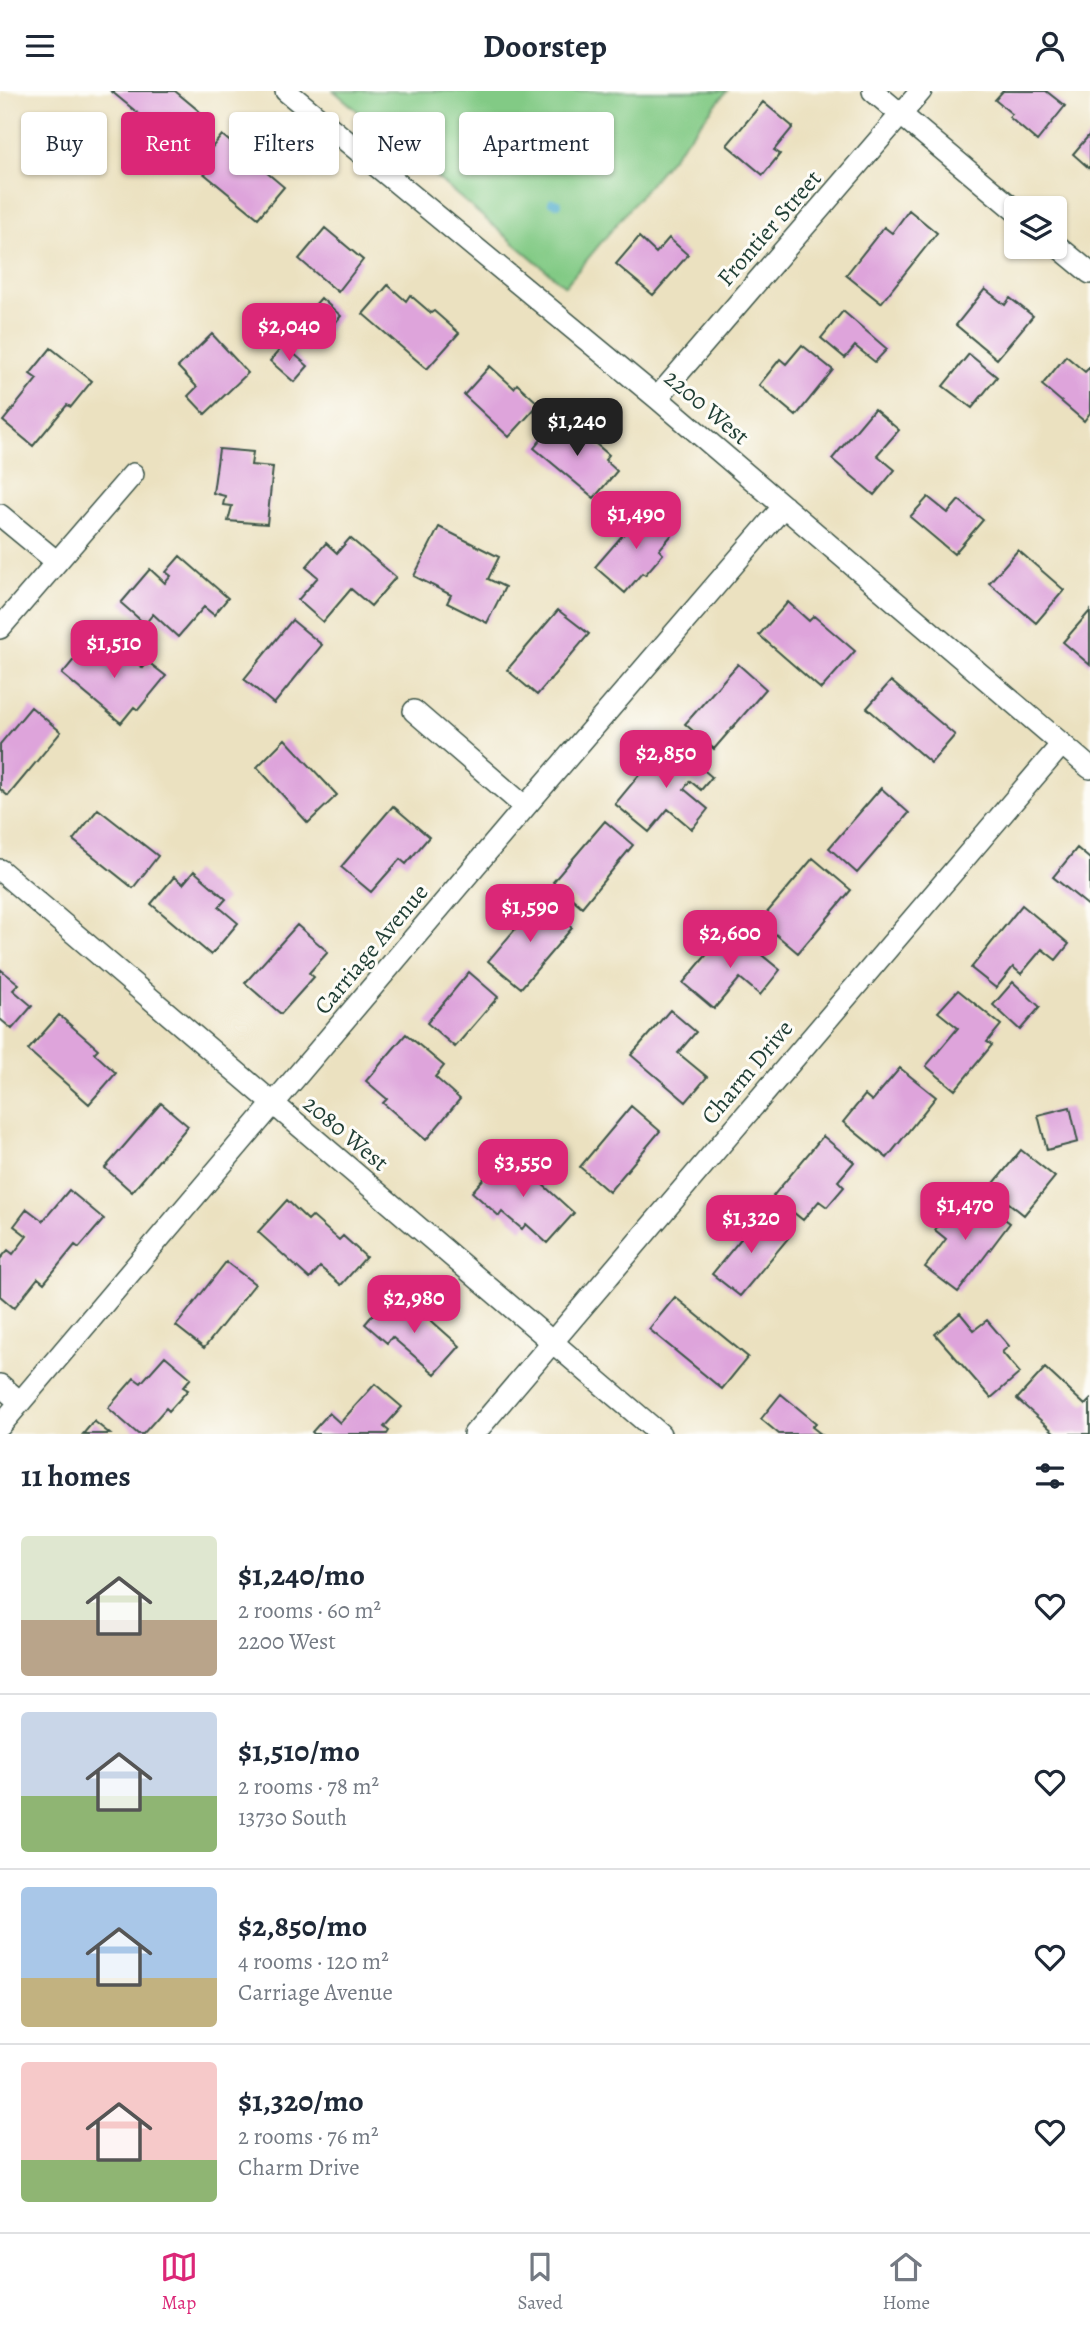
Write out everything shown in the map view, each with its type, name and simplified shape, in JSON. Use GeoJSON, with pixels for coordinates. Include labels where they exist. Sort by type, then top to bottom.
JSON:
{"type":"FeatureCollection","features":[{"type":"Feature","properties":{"kind":"street","name":"2200 West"},"geometry":{"type":"LineString","coordinates":[[286,91],[657,398],[1090,768]]}},
{"type":"Feature","properties":{"kind":"street"},"geometry":{"type":"LineString","coordinates":[[873,91],[1004,201]]}},
{"type":"Feature","properties":{"kind":"street","name":"Frontier Street"},"geometry":{"type":"LineString","coordinates":[[657,398],[921,91]]}},
{"type":"Feature","properties":{"kind":"street"},"geometry":{"type":"LineString","coordinates":[[1067,254],[1090,274]]}},
{"type":"Feature","properties":{"kind":"street"},"geometry":{"type":"LineString","coordinates":[[0,628],[132,474]]}},
{"type":"Feature","properties":{"kind":"street","name":"Carriage Avenue"},"geometry":{"type":"LineString","coordinates":[[0,1426],[784,506]]}},
{"type":"Feature","properties":{"kind":"street"},"geometry":{"type":"LineString","coordinates":[[0,515],[57,562]]}},
{"type":"Feature","properties":{"kind":"street"},"geometry":{"type":"LineString","coordinates":[[414,711],[525,807]]}},
{"type":"Feature","properties":{"kind":"street","name":"Charm Drive"},"geometry":{"type":"LineString","coordinates":[[474,1434],[1062,744]]}},
{"type":"Feature","properties":{"kind":"street","name":"2080 West"},"geometry":{"type":"LineString","coordinates":[[0,870],[660,1434]]}},
{"type":"Feature","properties":{"kind":"street"},"geometry":{"type":"LineString","coordinates":[[0,1385],[20,1402]]}},
{"type":"Feature","properties":{"kind":"green space"},"geometry":{"type":"Polygon","coordinates":[[[334,91],[727,91],[565,286],[434,175],[445,175],[445,112],[359,112],[334,91]]]}},
{"type":"Feature","properties":{"kind":"building"},"geometry":{"type":"Polygon","coordinates":[[[111,91],[175,91],[199,111],[198,112],[137,112],[111,91]]]}},
{"type":"Feature","properties":{"kind":"building"},"geometry":{"type":"Polygon","coordinates":[[[1003,91],[1046,91],[1065,106],[1037,141],[1009,117],[1012,114],[995,100],[1003,91]]]}},
{"type":"Feature","properties":{"kind":"building"},"geometry":{"type":"Polygon","coordinates":[[[763,102],[793,127],[774,150],[780,154],[763,175],[727,145],[763,102]]]}},
{"type":"Feature","properties":{"kind":"building"},"geometry":{"type":"Polygon","coordinates":[[[1090,134],[1090,169],[1073,154],[1090,134]]]}},
{"type":"Feature","properties":{"kind":"building"},"geometry":{"type":"Polygon","coordinates":[[[222,135],[229,141],[229,175],[270,175],[284,187],[258,218],[206,175],[215,175],[215,144],[222,135]]]}},
{"type":"Feature","properties":{"kind":"building"},"geometry":{"type":"Polygon","coordinates":[[[909,210],[937,233],[881,303],[846,275],[884,227],[892,233],[909,210]]]}},
{"type":"Feature","properties":{"kind":"building"},"geometry":{"type":"Polygon","coordinates":[[[325,228],[363,260],[338,292],[299,259],[325,228]]]}},
{"type":"Feature","properties":{"kind":"building"},"geometry":{"type":"Polygon","coordinates":[[[639,237],[656,253],[669,238],[688,255],[653,295],[616,264],[639,237]]]}},
{"type":"Feature","properties":{"kind":"building"},"geometry":{"type":"Polygon","coordinates":[[[388,285],[406,301],[410,295],[431,313],[434,311],[459,333],[427,369],[363,314],[388,285]]]}},
{"type":"Feature","properties":{"kind":"building"},"geometry":{"type":"Polygon","coordinates":[[[985,289],[1005,305],[1010,298],[1033,316],[997,359],[956,325],[985,289]]]}},
{"type":"Feature","properties":{"kind":"building"},"geometry":{"type":"Polygon","coordinates":[[[321,298],[341,316],[313,348],[293,330],[321,298]]]}},
{"type":"Feature","properties":{"kind":"building"},"geometry":{"type":"Polygon","coordinates":[[[843,311],[887,349],[875,362],[855,346],[845,358],[821,338],[843,311]]]}},
{"type":"Feature","properties":{"kind":"building"},"geometry":{"type":"Polygon","coordinates":[[[212,334],[248,373],[205,414],[188,396],[197,387],[178,367],[212,334]]]}},
{"type":"Feature","properties":{"kind":"building"},"geometry":{"type":"Polygon","coordinates":[[[284,345],[308,366],[294,382],[270,361],[284,345]]]}},
{"type":"Feature","properties":{"kind":"building"},"geometry":{"type":"Polygon","coordinates":[[[802,345],[833,370],[796,416],[759,385],[780,359],[786,364],[802,345]]]}},
{"type":"Feature","properties":{"kind":"building"},"geometry":{"type":"Polygon","coordinates":[[[51,348],[92,381],[71,407],[67,405],[33,446],[3,421],[37,379],[30,374],[51,348]]]}},
{"type":"Feature","properties":{"kind":"building"},"geometry":{"type":"Polygon","coordinates":[[[969,354],[997,377],[972,408],[943,386],[969,354]]]}},
{"type":"Feature","properties":{"kind":"building"},"geometry":{"type":"Polygon","coordinates":[[[1066,356],[1085,372],[1090,367],[1090,413],[1084,421],[1042,385],[1066,356]]]}},
{"type":"Feature","properties":{"kind":"building"},"geometry":{"type":"Polygon","coordinates":[[[490,366],[514,388],[517,384],[539,404],[509,437],[464,395],[490,366]]]}},
{"type":"Feature","properties":{"kind":"building"},"geometry":{"type":"Polygon","coordinates":[[[874,409],[899,430],[877,455],[895,470],[874,495],[832,459],[874,409]]]}},
{"type":"Feature","properties":{"kind":"building"},"geometry":{"type":"Polygon","coordinates":[[[558,419],[579,436],[582,432],[609,455],[605,460],[617,471],[594,498],[534,448],[558,419]]]}},
{"type":"Feature","properties":{"kind":"building"},"geometry":{"type":"Polygon","coordinates":[[[219,449],[253,452],[251,465],[273,467],[267,524],[228,521],[232,506],[223,505],[225,496],[213,493],[219,449]]]}},
{"type":"Feature","properties":{"kind":"building"},"geometry":{"type":"Polygon","coordinates":[[[928,497],[948,513],[959,500],[983,520],[954,554],[910,517],[928,497]]]}},
{"type":"Feature","properties":{"kind":"building"},"geometry":{"type":"Polygon","coordinates":[[[647,507],[675,531],[659,550],[663,554],[625,593],[595,567],[647,507]]]}},
{"type":"Feature","properties":{"kind":"building"},"geometry":{"type":"Polygon","coordinates":[[[439,527],[499,557],[488,579],[505,587],[487,623],[447,603],[451,595],[414,576],[439,527]]]}},
{"type":"Feature","properties":{"kind":"building"},"geometry":{"type":"Polygon","coordinates":[[[350,538],[396,577],[371,606],[351,589],[323,622],[298,600],[318,577],[306,567],[326,543],[337,553],[350,538]]]}},
{"type":"Feature","properties":{"kind":"building"},"geometry":{"type":"Polygon","coordinates":[[[1018,550],[1064,590],[1036,623],[989,583],[1018,550]]]}},
{"type":"Feature","properties":{"kind":"building"},"geometry":{"type":"Polygon","coordinates":[[[180,556],[228,598],[214,615],[204,607],[178,637],[153,614],[145,624],[121,603],[150,569],[165,583],[171,576],[166,572],[180,556]]]}},
{"type":"Feature","properties":{"kind":"building"},"geometry":{"type":"Polygon","coordinates":[[[788,602],[809,621],[814,616],[855,651],[821,689],[759,635],[788,602]]]}},
{"type":"Feature","properties":{"kind":"building"},"geometry":{"type":"Polygon","coordinates":[[[558,610],[589,634],[537,695],[507,670],[558,610]]]}},
{"type":"Feature","properties":{"kind":"building"},"geometry":{"type":"Polygon","coordinates":[[[1090,611],[1090,665],[1063,642],[1090,611]]]}},
{"type":"Feature","properties":{"kind":"building"},"geometry":{"type":"Polygon","coordinates":[[[292,620],[322,645],[274,704],[244,679],[292,620]]]}},
{"type":"Feature","properties":{"kind":"building"},"geometry":{"type":"Polygon","coordinates":[[[110,641],[143,668],[148,662],[166,676],[138,710],[134,707],[121,723],[62,674],[81,651],[90,659],[95,652],[99,656],[110,641]]]}},
{"type":"Feature","properties":{"kind":"building"},"geometry":{"type":"Polygon","coordinates":[[[738,664],[766,689],[714,749],[685,724],[738,664]]]}},
{"type":"Feature","properties":{"kind":"building"},"geometry":{"type":"Polygon","coordinates":[[[891,681],[955,735],[931,763],[867,708],[891,681]]]}},
{"type":"Feature","properties":{"kind":"building"},"geometry":{"type":"Polygon","coordinates":[[[31,707],[61,732],[8,796],[0,789],[0,744],[31,707]]]}},
{"type":"Feature","properties":{"kind":"building"},"geometry":{"type":"Polygon","coordinates":[[[285,739],[337,795],[308,823],[257,767],[285,739]]]}},
{"type":"Feature","properties":{"kind":"building"},"geometry":{"type":"Polygon","coordinates":[[[668,740],[712,777],[701,790],[690,781],[684,789],[708,809],[692,829],[668,809],[649,832],[615,804],[668,740]]]}},
{"type":"Feature","properties":{"kind":"building"},"geometry":{"type":"Polygon","coordinates":[[[881,788],[909,813],[857,873],[829,848],[881,788]]]}},
{"type":"Feature","properties":{"kind":"building"},"geometry":{"type":"Polygon","coordinates":[[[393,806],[429,837],[406,864],[400,859],[371,892],[341,867],[393,806]]]}},
{"type":"Feature","properties":{"kind":"building"},"geometry":{"type":"Polygon","coordinates":[[[98,809],[158,856],[133,888],[73,840],[98,809]]]}},
{"type":"Feature","properties":{"kind":"building"},"geometry":{"type":"Polygon","coordinates":[[[605,821],[633,845],[582,907],[553,882],[605,821]]]}},
{"type":"Feature","properties":{"kind":"building"},"geometry":{"type":"Polygon","coordinates":[[[1077,848],[1090,859],[1090,907],[1053,877],[1077,848]]]}},
{"type":"Feature","properties":{"kind":"building"},"geometry":{"type":"Polygon","coordinates":[[[813,858],[851,890],[798,953],[760,921],[813,858]]]}},
{"type":"Feature","properties":{"kind":"building"},"geometry":{"type":"Polygon","coordinates":[[[194,871],[226,899],[219,907],[238,923],[211,955],[151,904],[174,877],[183,884],[194,871]]]}},
{"type":"Feature","properties":{"kind":"building"},"geometry":{"type":"Polygon","coordinates":[[[540,900],[572,928],[521,988],[488,961],[540,900]]]}},
{"type":"Feature","properties":{"kind":"building"},"geometry":{"type":"Polygon","coordinates":[[[1022,905],[1069,944],[1056,960],[1042,949],[1021,974],[1013,967],[996,988],[971,968],[1022,905]]]}},
{"type":"Feature","properties":{"kind":"building"},"geometry":{"type":"Polygon","coordinates":[[[297,925],[328,952],[309,973],[314,977],[281,1014],[245,983],[297,925]]]}},
{"type":"Feature","properties":{"kind":"building"},"geometry":{"type":"Polygon","coordinates":[[[729,928],[780,970],[760,995],[740,978],[714,1009],[683,983],[729,928]]]}},
{"type":"Feature","properties":{"kind":"building"},"geometry":{"type":"Polygon","coordinates":[[[0,969],[19,984],[13,990],[32,1006],[12,1029],[0,1019],[0,969]]]}},
{"type":"Feature","properties":{"kind":"building"},"geometry":{"type":"Polygon","coordinates":[[[469,972],[498,997],[455,1047],[427,1023],[469,972]]]}},
{"type":"Feature","properties":{"kind":"building"},"geometry":{"type":"Polygon","coordinates":[[[1013,982],[1040,1007],[1020,1030],[993,1005],[1013,982]]]}},
{"type":"Feature","properties":{"kind":"building"},"geometry":{"type":"Polygon","coordinates":[[[958,990],[1001,1025],[987,1042],[992,1045],[955,1090],[926,1066],[958,1028],[938,1012],[958,990]]]}},
{"type":"Feature","properties":{"kind":"building"},"geometry":{"type":"Polygon","coordinates":[[[670,1010],[696,1032],[678,1053],[707,1077],[686,1102],[631,1055],[670,1010]]]}},
{"type":"Feature","properties":{"kind":"building"},"geometry":{"type":"Polygon","coordinates":[[[59,1015],[98,1049],[94,1053],[116,1073],[89,1104],[28,1050],[59,1015]]]}},
{"type":"Feature","properties":{"kind":"building"},"geometry":{"type":"Polygon","coordinates":[[[406,1034],[444,1066],[435,1077],[460,1099],[426,1140],[383,1103],[387,1099],[366,1081],[406,1034]]]}},
{"type":"Feature","properties":{"kind":"building"},"geometry":{"type":"Polygon","coordinates":[[[900,1068],[936,1097],[887,1158],[843,1122],[865,1095],[872,1101],[900,1068]]]}},
{"type":"Feature","properties":{"kind":"building"},"geometry":{"type":"Polygon","coordinates":[[[161,1103],[188,1126],[132,1192],[105,1168],[161,1103]]]}},
{"type":"Feature","properties":{"kind":"building"},"geometry":{"type":"Polygon","coordinates":[[[631,1106],[660,1131],[609,1192],[580,1167],[631,1106]]]}},
{"type":"Feature","properties":{"kind":"building"},"geometry":{"type":"Polygon","coordinates":[[[1070,1107],[1078,1142],[1047,1150],[1038,1115],[1070,1107]]]}},
{"type":"Feature","properties":{"kind":"building"},"geometry":{"type":"Polygon","coordinates":[[[823,1136],[854,1162],[838,1181],[844,1187],[827,1207],[819,1201],[803,1220],[773,1196],[823,1136]]]}},
{"type":"Feature","properties":{"kind":"building"},"geometry":{"type":"Polygon","coordinates":[[[1021,1150],[1055,1177],[1024,1215],[990,1188],[1021,1150]]]}},
{"type":"Feature","properties":{"kind":"building"},"geometry":{"type":"Polygon","coordinates":[[[507,1152],[574,1213],[547,1243],[526,1224],[522,1229],[502,1212],[499,1216],[472,1192],[507,1152]]]}},
{"type":"Feature","properties":{"kind":"building"},"geometry":{"type":"Polygon","coordinates":[[[69,1190],[104,1219],[79,1248],[75,1245],[44,1283],[38,1278],[14,1308],[0,1296],[0,1259],[8,1250],[13,1254],[27,1236],[14,1226],[27,1209],[43,1221],[69,1190]]]}},
{"type":"Feature","properties":{"kind":"building"},"geometry":{"type":"Polygon","coordinates":[[[976,1198],[1010,1223],[958,1292],[925,1267],[946,1239],[935,1230],[956,1201],[968,1209],[976,1198]]]}},
{"type":"Feature","properties":{"kind":"building"},"geometry":{"type":"Polygon","coordinates":[[[287,1200],[308,1220],[312,1216],[339,1240],[343,1236],[366,1257],[341,1285],[320,1267],[310,1279],[258,1232],[287,1200]]]}},
{"type":"Feature","properties":{"kind":"building"},"geometry":{"type":"Polygon","coordinates":[[[762,1213],[790,1236],[740,1296],[712,1274],[762,1213]]]}},
{"type":"Feature","properties":{"kind":"building"},"geometry":{"type":"Polygon","coordinates":[[[226,1262],[255,1284],[204,1348],[176,1326],[226,1262]]]}},
{"type":"Feature","properties":{"kind":"building"},"geometry":{"type":"Polygon","coordinates":[[[675,1297],[748,1357],[722,1389],[649,1329],[675,1297]]]}},
{"type":"Feature","properties":{"kind":"building"},"geometry":{"type":"Polygon","coordinates":[[[387,1298],[408,1316],[416,1307],[460,1346],[435,1374],[392,1337],[387,1343],[365,1324],[387,1298]]]}},
{"type":"Feature","properties":{"kind":"building"},"geometry":{"type":"Polygon","coordinates":[[[960,1313],[974,1330],[987,1320],[1009,1346],[1002,1352],[1020,1373],[991,1398],[935,1334],[960,1313]]]}},
{"type":"Feature","properties":{"kind":"building"},"geometry":{"type":"Polygon","coordinates":[[[165,1356],[191,1378],[183,1387],[188,1390],[169,1411],[166,1408],[143,1434],[138,1434],[108,1408],[134,1378],[141,1383],[165,1356]]]}},
{"type":"Feature","properties":{"kind":"building"},"geometry":{"type":"Polygon","coordinates":[[[1045,1368],[1085,1405],[1090,1400],[1090,1434],[1056,1434],[1017,1399],[1045,1368]]]}},
{"type":"Feature","properties":{"kind":"building"},"geometry":{"type":"Polygon","coordinates":[[[375,1384],[402,1407],[384,1427],[389,1431],[387,1434],[312,1432],[329,1413],[340,1423],[375,1384]]]}},
{"type":"Feature","properties":{"kind":"building"},"geometry":{"type":"Polygon","coordinates":[[[781,1394],[816,1423],[812,1427],[821,1434],[779,1434],[761,1419],[781,1394]]]}},
{"type":"Feature","properties":{"kind":"building"},"geometry":{"type":"Polygon","coordinates":[[[94,1421],[110,1434],[83,1434],[94,1421]]]}},
{"type":"Feature","properties":{"kind":"waterway"},"geometry":{"type":"LineString","coordinates":[[552,202],[558,204]]}}]}
